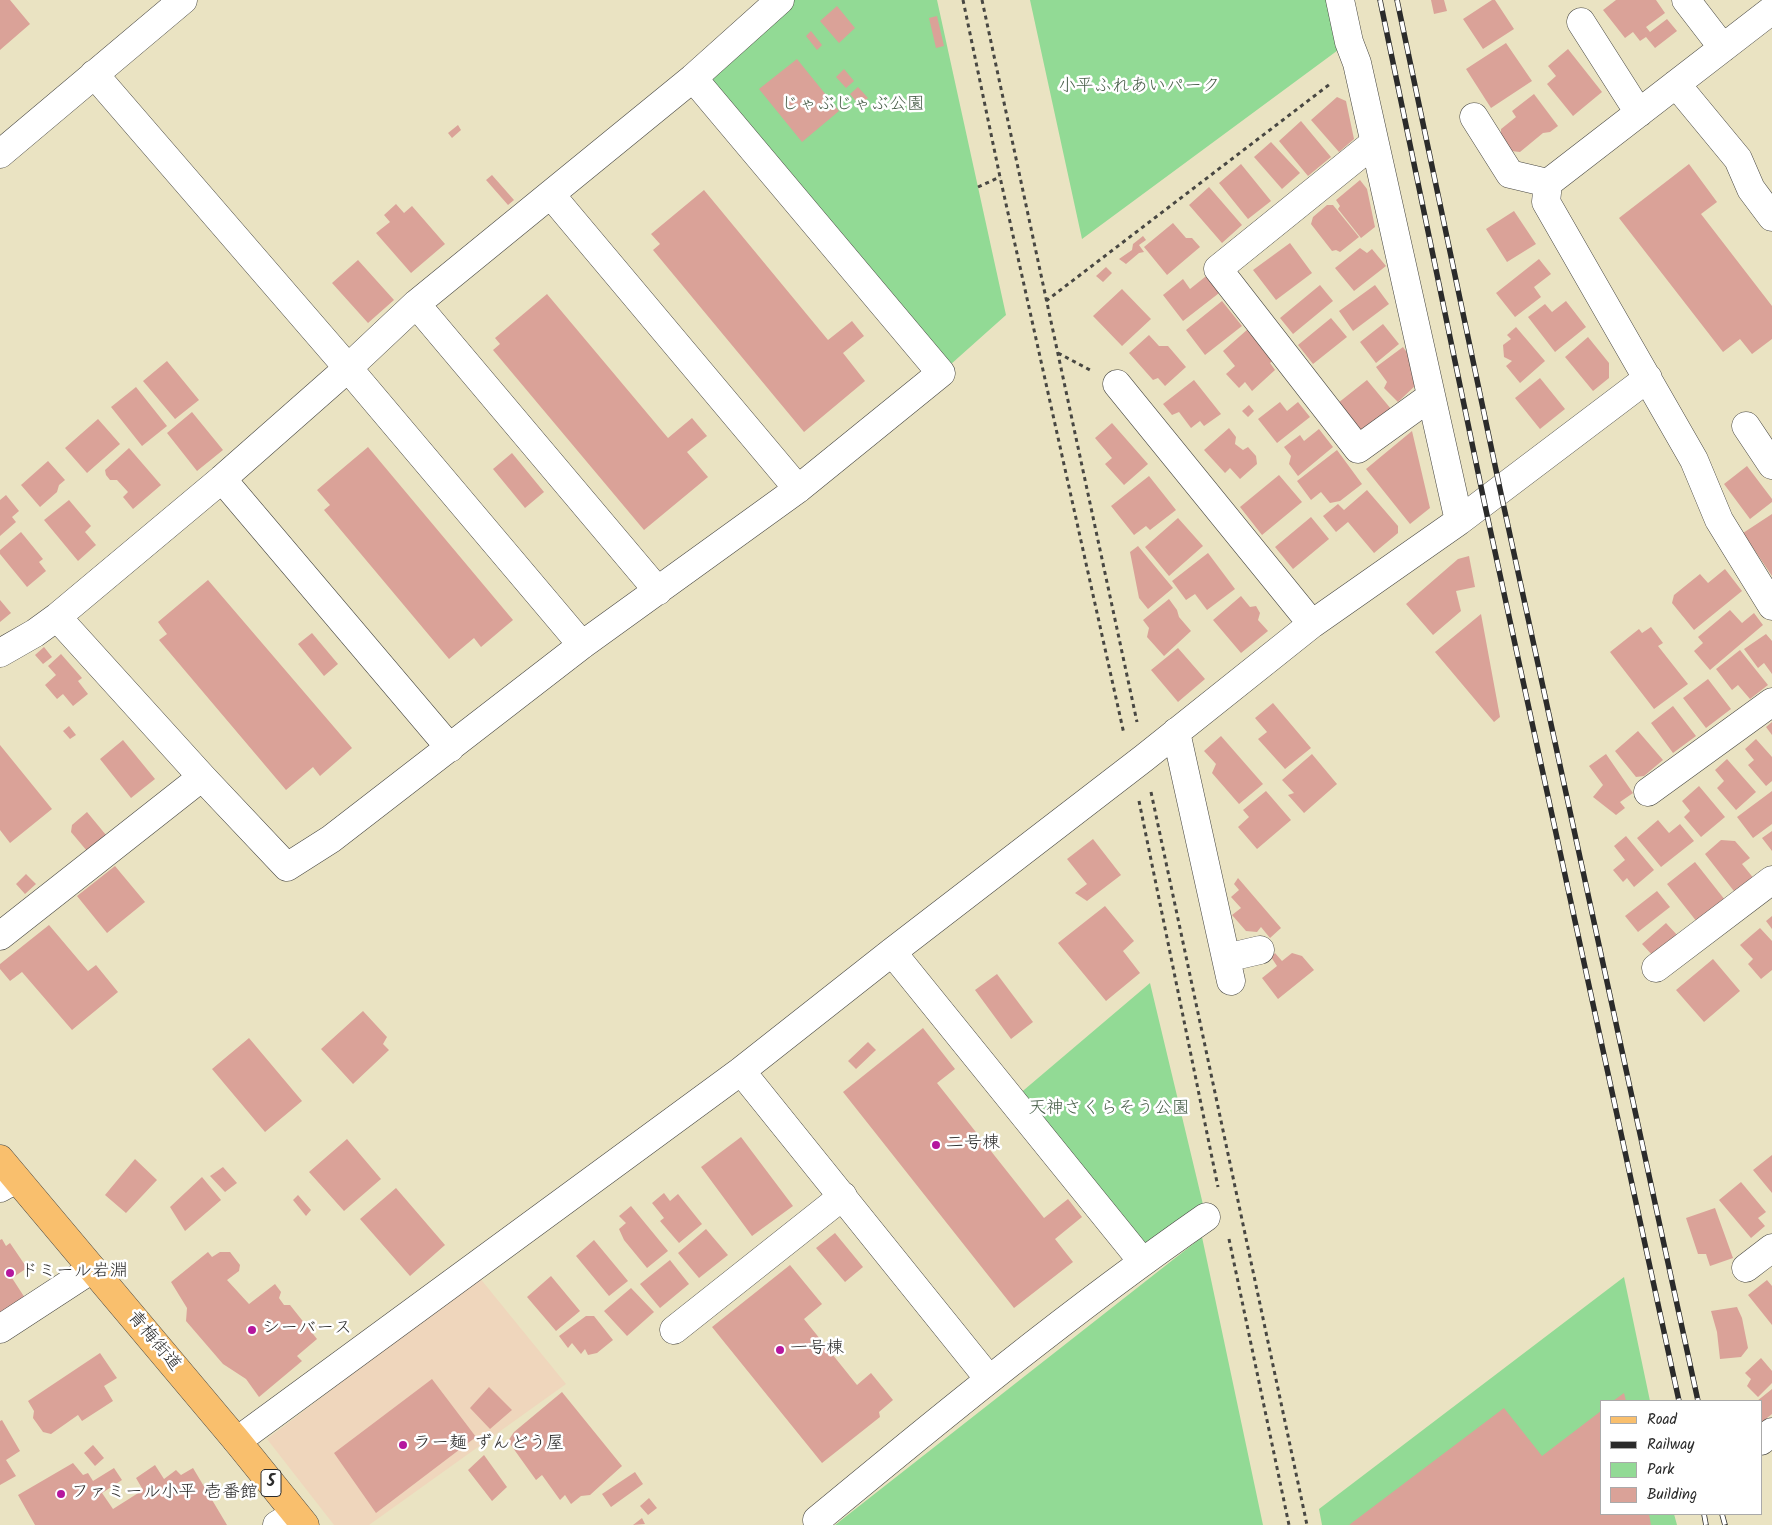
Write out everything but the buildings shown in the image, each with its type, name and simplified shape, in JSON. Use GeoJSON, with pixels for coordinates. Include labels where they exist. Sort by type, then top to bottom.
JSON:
{"type":"FeatureCollection","features":[{"type":"Feature","properties":{"kind":"main road","name":"青梅街道"},"geometry":{"type":"LineString","coordinates":[[5,1175],[92,1269],[237,1441],[292,1521]]}},
{"type":"Feature","properties":{"kind":"street"},"geometry":{"type":"LineString","coordinates":[[0,154],[183,0]]}},
{"type":"Feature","properties":{"kind":"street"},"geometry":{"type":"LineString","coordinates":[[0,653],[35,633],[57,617],[222,479],[348,368],[416,304],[693,78],[780,0]]}},
{"type":"Feature","properties":{"kind":"street"},"geometry":{"type":"LineString","coordinates":[[1340,0],[1349,42],[1357,63],[1458,521]]}},
{"type":"Feature","properties":{"kind":"street"},"geometry":{"type":"LineString","coordinates":[[1686,0],[1723,48]]}},
{"type":"Feature","properties":{"kind":"street"},"geometry":{"type":"LineString","coordinates":[[1772,10],[1548,183],[1546,202],[1694,460],[1720,520],[1772,606]]}},
{"type":"Feature","properties":{"kind":"street"},"geometry":{"type":"LineString","coordinates":[[1581,22],[1639,113]]}},
{"type":"Feature","properties":{"kind":"street"},"geometry":{"type":"LineString","coordinates":[[94,74],[348,368],[582,645]]}},
{"type":"Feature","properties":{"kind":"street"},"geometry":{"type":"LineString","coordinates":[[57,617],[202,777],[287,866],[331,839],[582,645],[798,489],[941,373],[693,78]]}},
{"type":"Feature","properties":{"kind":"street"},"geometry":{"type":"LineString","coordinates":[[1676,84],[1738,159],[1751,189],[1772,217]]}},
{"type":"Feature","properties":{"kind":"street"},"geometry":{"type":"LineString","coordinates":[[1474,117],[1510,174],[1548,183]]}},
{"type":"Feature","properties":{"kind":"street"},"geometry":{"type":"LineString","coordinates":[[1374,143],[1218,269],[1358,449],[1430,396]]}},
{"type":"Feature","properties":{"kind":"street"},"geometry":{"type":"LineString","coordinates":[[551,195],[798,489]]}},
{"type":"Feature","properties":{"kind":"street"},"geometry":{"type":"LineString","coordinates":[[416,304],[658,591]]}},
{"type":"Feature","properties":{"kind":"street"},"geometry":{"type":"LineString","coordinates":[[237,1441],[741,1071],[1312,624],[1458,521],[1648,378]]}},
{"type":"Feature","properties":{"kind":"street"},"geometry":{"type":"LineString","coordinates":[[1117,384],[1312,624]]}},
{"type":"Feature","properties":{"kind":"street"},"geometry":{"type":"LineString","coordinates":[[1746,426],[1772,465]]}},
{"type":"Feature","properties":{"kind":"street"},"geometry":{"type":"LineString","coordinates":[[222,479],[450,748]]}},
{"type":"Feature","properties":{"kind":"street"},"geometry":{"type":"LineString","coordinates":[[1648,792],[1772,702]]}},
{"type":"Feature","properties":{"kind":"street"},"geometry":{"type":"LineString","coordinates":[[1176,732],[1228,969],[1260,950]]}},
{"type":"Feature","properties":{"kind":"street"},"geometry":{"type":"LineString","coordinates":[[0,936],[202,777]]}},
{"type":"Feature","properties":{"kind":"street"},"geometry":{"type":"LineString","coordinates":[[1656,968],[1772,880]]}},
{"type":"Feature","properties":{"kind":"street"},"geometry":{"type":"LineString","coordinates":[[892,952],[1142,1261]]}},
{"type":"Feature","properties":{"kind":"street"},"geometry":{"type":"LineString","coordinates":[[741,1071],[989,1379]]}},
{"type":"Feature","properties":{"kind":"street"},"geometry":{"type":"LineString","coordinates":[[674,1330],[843,1196]]}},
{"type":"Feature","properties":{"kind":"street"},"geometry":{"type":"LineString","coordinates":[[817,1520],[989,1379],[1142,1261],[1206,1217]]}},
{"type":"Feature","properties":{"kind":"street"},"geometry":{"type":"LineString","coordinates":[[1746,1268],[1772,1248]]}},
{"type":"Feature","properties":{"kind":"street"},"geometry":{"type":"LineString","coordinates":[[0,1329],[92,1269]]}},
{"type":"Feature","properties":{"kind":"street"},"geometry":{"type":"LineString","coordinates":[[1762,1440],[1772,1432]]}},
{"type":"Feature","properties":{"kind":"path"},"geometry":{"type":"LineString","coordinates":[[1046,301],[1357,63]]}},
{"type":"Feature","properties":{"kind":"path"},"geometry":{"type":"LineString","coordinates":[[978,187],[1000,177]]}},
{"type":"Feature","properties":{"kind":"shaded area"},"geometry":{"type":"Polygon","coordinates":[[[479,1277],[566,1384],[369,1525],[334,1525],[267,1439],[479,1277]]]}},
{"type":"Feature","properties":{"kind":"green space","name":"じゃぶじゃぶ公園"},"geometry":{"type":"Polygon","coordinates":[[[780,0],[937,0],[1006,315],[941,373],[693,78],[780,0]]]}},
{"type":"Feature","properties":{"kind":"green space","name":"小平ふれあいパーク"},"geometry":{"type":"Polygon","coordinates":[[[1030,0],[1340,0],[1349,42],[1082,239],[1030,0]]]}},
{"type":"Feature","properties":{"kind":"green space","name":"天神さくらそう公園"},"geometry":{"type":"Polygon","coordinates":[[[1150,983],[1206,1217],[1142,1261],[1011,1101],[1150,983]]]}},
{"type":"Feature","properties":{"kind":"green space"},"geometry":{"type":"Polygon","coordinates":[[[1202,1237],[1263,1525],[835,1525],[1202,1237]]]}},
{"type":"Feature","properties":{"kind":"green space"},"geometry":{"type":"Polygon","coordinates":[[[1624,1277],[1650,1400],[1600,1400],[1600,1515],[1674,1515],[1677,1525],[1322,1525],[1319,1509],[1624,1277]]]}},
{"type":"Feature","properties":{"kind":"railway"},"geometry":{"type":"LineString","coordinates":[[1380,0],[1484,501],[1679,1400]]}},
{"type":"Feature","properties":{"kind":"railway"},"geometry":{"type":"LineString","coordinates":[[1397,0],[1500,489],[1698,1400]]}},
{"type":"Feature","properties":{"kind":"railway"},"geometry":{"type":"LineString","coordinates":[[1704,1515],[1706,1525]]}},
{"type":"Feature","properties":{"kind":"railway"},"geometry":{"type":"LineString","coordinates":[[1722,1515],[1725,1525]]}},
{"type":"Feature","properties":{"kind":"place","name":"二号棟"},"geometry":{"type":"Point","coordinates":[936,1145]}},
{"type":"Feature","properties":{"kind":"place","name":"ドミール岩淵"},"geometry":{"type":"Point","coordinates":[10,1273]}},
{"type":"Feature","properties":{"kind":"place","name":"シーバース"},"geometry":{"type":"Point","coordinates":[252,1330]}},
{"type":"Feature","properties":{"kind":"place","name":"一号棟"},"geometry":{"type":"Point","coordinates":[780,1350]}},
{"type":"Feature","properties":{"kind":"place","name":"ラー麺 ずんどう屋"},"geometry":{"type":"Point","coordinates":[403,1445]}},
{"type":"Feature","properties":{"kind":"place","name":"ファミール小平 壱番館"},"geometry":{"type":"Point","coordinates":[61,1494]}}]}
